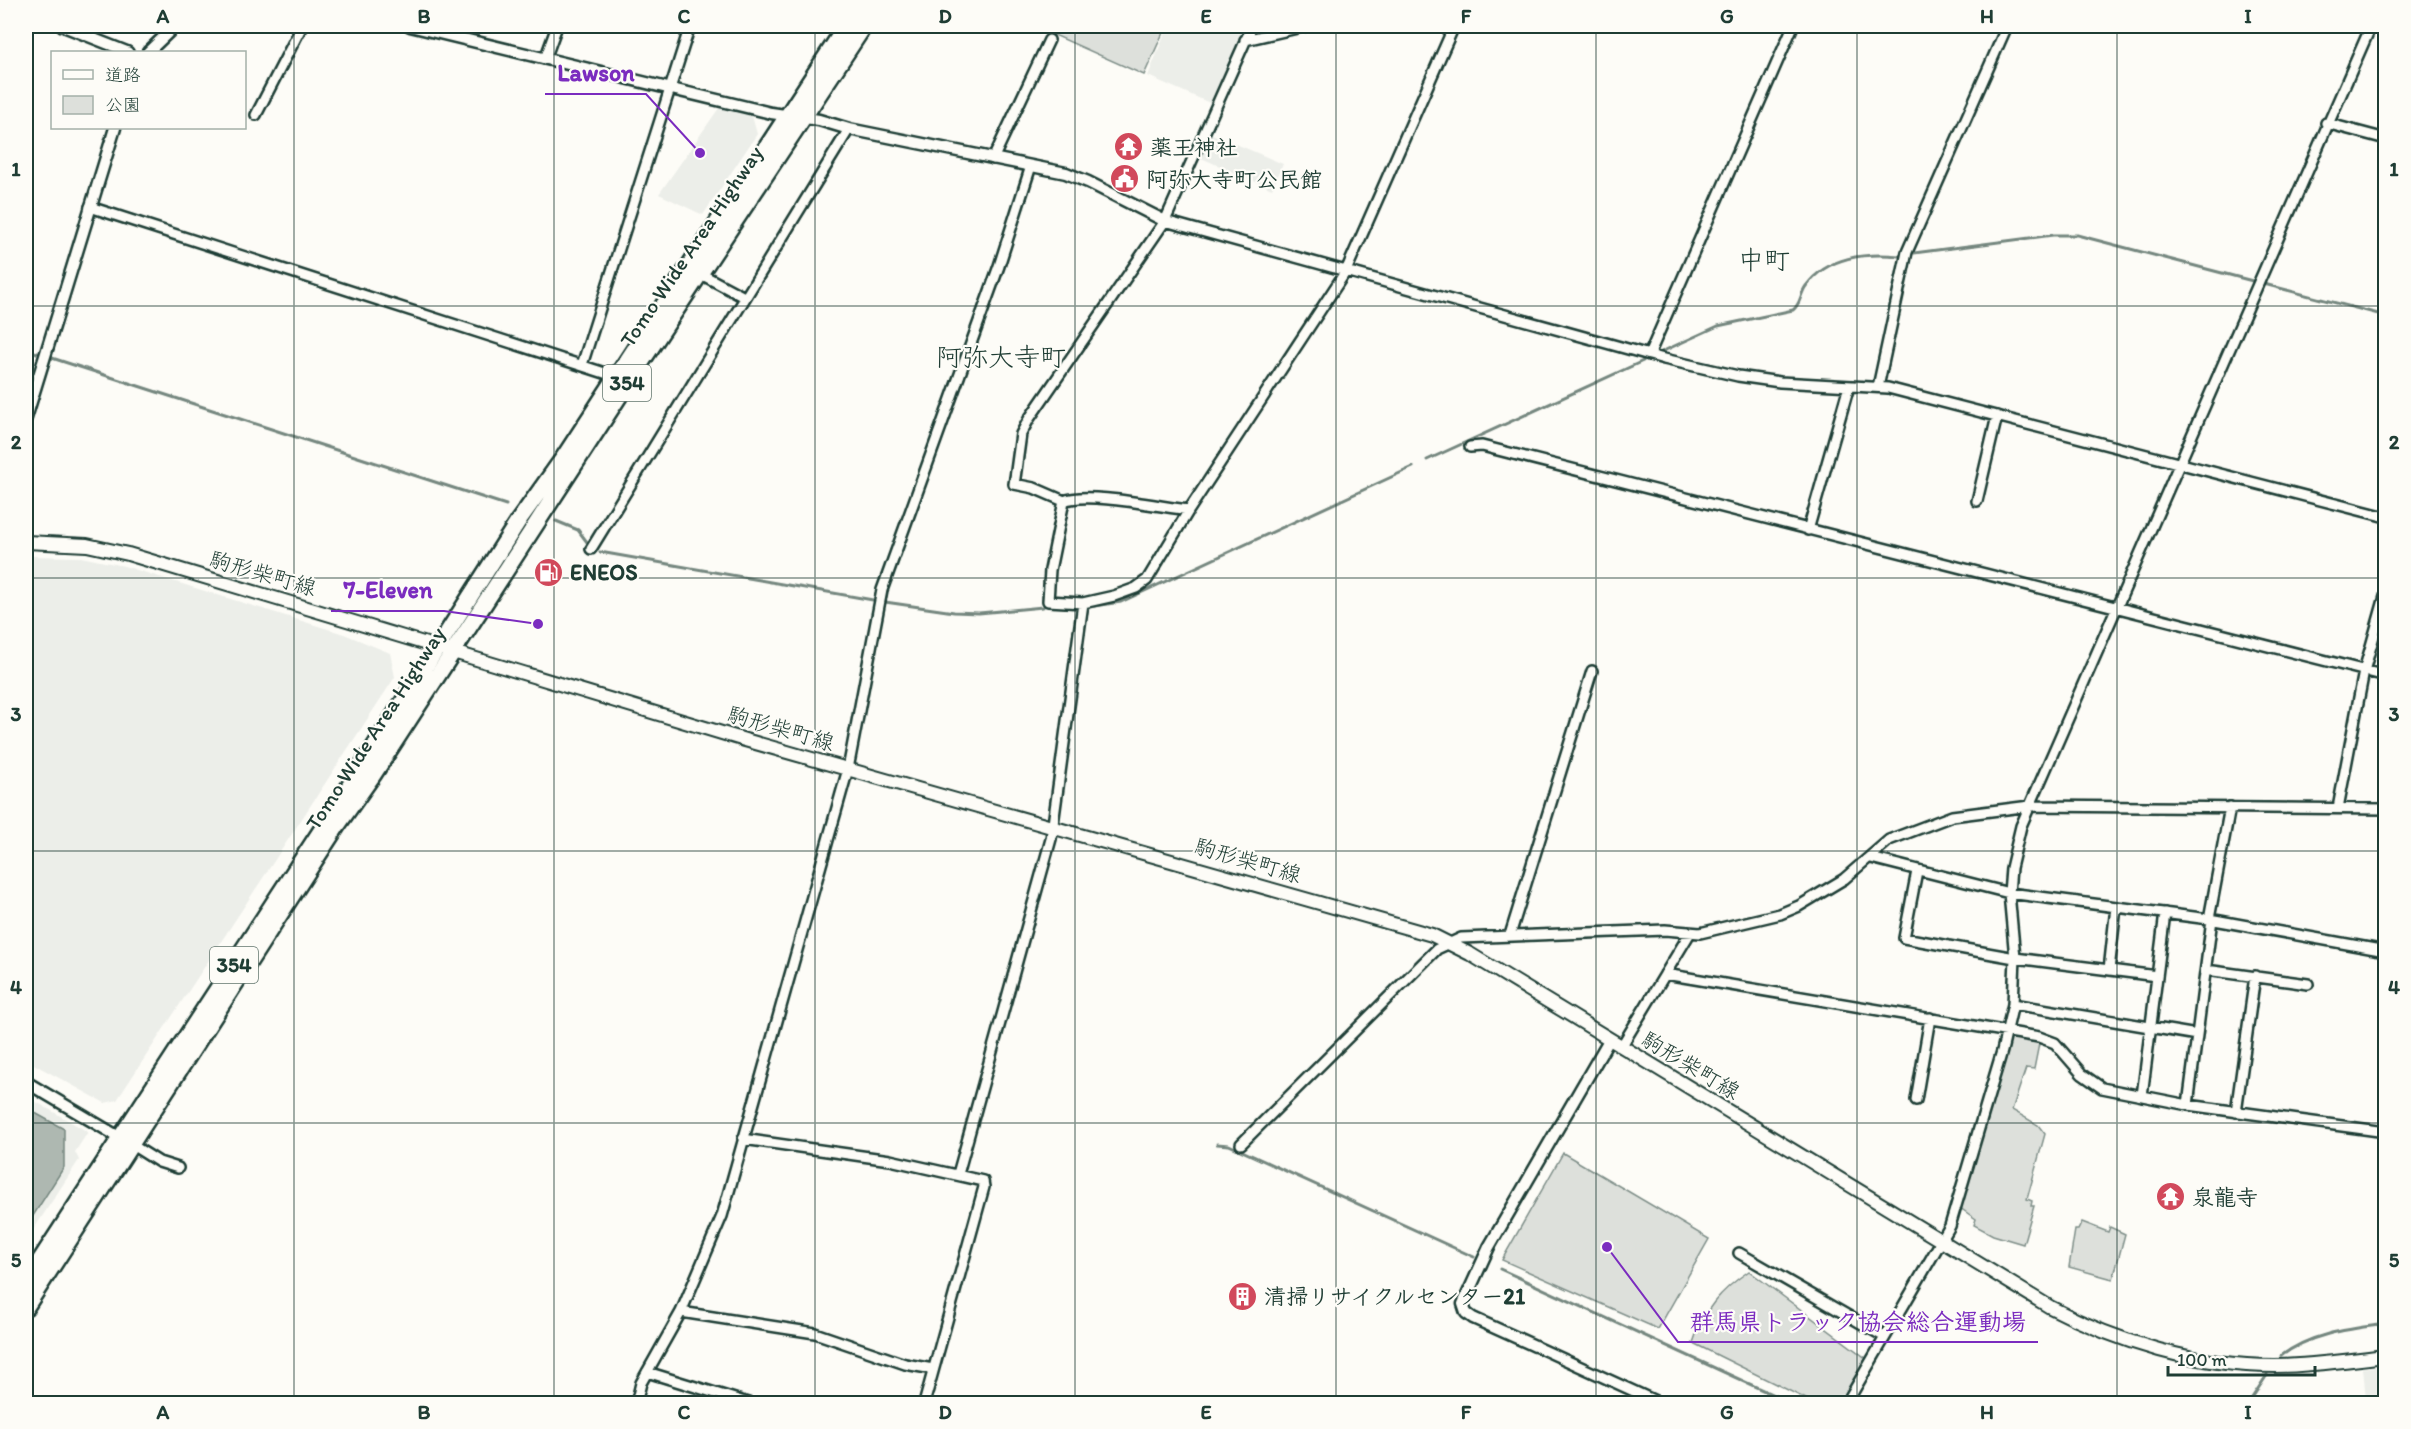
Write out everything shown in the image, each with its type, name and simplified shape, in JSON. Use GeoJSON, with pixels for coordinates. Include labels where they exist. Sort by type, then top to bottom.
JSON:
{"type":"FeatureCollection","features":[{"type":"Feature","properties":{"kind":"highway","name":"Tomo Wide Area Highway"},"geometry":{"type":"LineString","coordinates":[[26,1307],[126,1141],[438,646],[617,377],[785,115],[846,26]]}},
{"type":"Feature","properties":{"kind":"highway","name":"Tomo Wide Area Highway"},"geometry":{"type":"LineString","coordinates":[[26,1282],[126,1141],[454,651],[699,273],[864,26]]}},
{"type":"Feature","properties":{"kind":"main road","name":"駒形柴町線"},"geometry":{"type":"LineString","coordinates":[[26,542],[87,545],[118,551],[848,769],[1343,909],[1448,942],[2067,1316],[2155,1349],[2218,1362],[2264,1366],[2320,1364],[2385,1356]]}},
{"type":"Feature","properties":{"kind":"street"},"geometry":{"type":"LineString","coordinates":[[62,26],[125,51]]}},
{"type":"Feature","properties":{"kind":"street"},"geometry":{"type":"LineString","coordinates":[[149,51],[175,26]]}},
{"type":"Feature","properties":{"kind":"street"},"geometry":{"type":"LineString","coordinates":[[256,115],[302,26]]}},
{"type":"Feature","properties":{"kind":"street"},"geometry":{"type":"LineString","coordinates":[[410,26],[544,60],[785,115],[1031,166],[1088,182],[1166,221],[1649,356],[1738,376],[1878,387],[2385,517]]}},
{"type":"Feature","properties":{"kind":"street"},"geometry":{"type":"LineString","coordinates":[[544,60],[557,26]]}},
{"type":"Feature","properties":{"kind":"street"},"geometry":{"type":"LineString","coordinates":[[582,365],[690,26]]}},
{"type":"Feature","properties":{"kind":"street"},"geometry":{"type":"LineString","coordinates":[[1189,510],[1093,498],[1073,498],[1064,501],[1034,488],[1014,484],[1022,434],[1029,419],[1166,221],[1252,26]]}},
{"type":"Feature","properties":{"kind":"street"},"geometry":{"type":"LineString","coordinates":[[1245,40],[1306,26]]}},
{"type":"Feature","properties":{"kind":"street"},"geometry":{"type":"LineString","coordinates":[[1064,501],[1050,570],[1048,601],[1083,603],[1125,592],[1147,580],[1189,510],[1346,271],[1454,26]]}},
{"type":"Feature","properties":{"kind":"street"},"geometry":{"type":"LineString","coordinates":[[1649,356],[1793,26]]}},
{"type":"Feature","properties":{"kind":"street"},"geometry":{"type":"LineString","coordinates":[[1878,387],[1907,252],[2007,26]]}},
{"type":"Feature","properties":{"kind":"street"},"geometry":{"type":"LineString","coordinates":[[1846,1404],[1950,1226],[2013,1004],[2015,958],[2009,893],[2011,868],[2021,826],[2118,609],[2326,123],[2371,26]]}},
{"type":"Feature","properties":{"kind":"street"},"geometry":{"type":"LineString","coordinates":[[993,159],[1049,40]]}},
{"type":"Feature","properties":{"kind":"street"},"geometry":{"type":"LineString","coordinates":[[2326,123],[2385,139]]}},
{"type":"Feature","properties":{"kind":"street"},"geometry":{"type":"LineString","coordinates":[[26,418],[115,129]]}},
{"type":"Feature","properties":{"kind":"street"},"geometry":{"type":"LineString","coordinates":[[591,549],[849,129]]}},
{"type":"Feature","properties":{"kind":"street"},"geometry":{"type":"LineString","coordinates":[[636,1404],[647,1372],[681,1312],[716,1233],[848,769],[882,591],[999,266],[1031,166]]}},
{"type":"Feature","properties":{"kind":"street"},"geometry":{"type":"LineString","coordinates":[[90,207],[617,377]]}},
{"type":"Feature","properties":{"kind":"street"},"geometry":{"type":"LineString","coordinates":[[699,273],[744,297]]}},
{"type":"Feature","properties":{"kind":"street"},"geometry":{"type":"LineString","coordinates":[[1808,530],[1849,386]]}},
{"type":"Feature","properties":{"kind":"street"},"geometry":{"type":"LineString","coordinates":[[1977,501],[1997,416]]}},
{"type":"Feature","properties":{"kind":"street"},"geometry":{"type":"LineString","coordinates":[[1470,447],[1482,446],[2385,676]]}},
{"type":"Feature","properties":{"kind":"street"},"geometry":{"type":"LineString","coordinates":[[2338,808],[2364,671],[2385,593]]}},
{"type":"Feature","properties":{"kind":"street"},"geometry":{"type":"LineString","coordinates":[[958,1174],[1053,827],[1083,603]]}},
{"type":"Feature","properties":{"kind":"street"},"geometry":{"type":"LineString","coordinates":[[1510,935],[1592,671]]}},
{"type":"Feature","properties":{"kind":"street"},"geometry":{"type":"LineString","coordinates":[[1241,1144],[1437,949],[1448,942],[1469,936],[1665,930],[1705,932],[1789,911],[1844,879],[1871,858],[1889,840],[1940,819],[2030,806],[2385,809]]}},
{"type":"Feature","properties":{"kind":"street"},"geometry":{"type":"LineString","coordinates":[[2188,1105],[2211,919],[2230,807]]}},
{"type":"Feature","properties":{"kind":"street"},"geometry":{"type":"LineString","coordinates":[[1871,858],[2009,893],[2211,919],[2385,951]]}},
{"type":"Feature","properties":{"kind":"street"},"geometry":{"type":"LineString","coordinates":[[1917,871],[1904,938],[2015,958],[2157,976]]}},
{"type":"Feature","properties":{"kind":"street"},"geometry":{"type":"LineString","coordinates":[[2109,970],[2116,907]]}},
{"type":"Feature","properties":{"kind":"street"},"geometry":{"type":"LineString","coordinates":[[2142,1096],[2165,913]]}},
{"type":"Feature","properties":{"kind":"street"},"geometry":{"type":"LineString","coordinates":[[1662,1404],[1473,1318],[1464,1311],[1464,1299],[1489,1247],[1615,1044],[1665,974],[1690,933]]}},
{"type":"Feature","properties":{"kind":"street"},"geometry":{"type":"LineString","coordinates":[[2206,970],[2308,984]]}},
{"type":"Feature","properties":{"kind":"street"},"geometry":{"type":"LineString","coordinates":[[1665,974],[2007,1031],[2052,1041],[2096,1086],[2188,1105],[2385,1132]]}},
{"type":"Feature","properties":{"kind":"street"},"geometry":{"type":"LineString","coordinates":[[2236,1112],[2255,976]]}},
{"type":"Feature","properties":{"kind":"street"},"geometry":{"type":"LineString","coordinates":[[2013,1004],[2197,1035]]}},
{"type":"Feature","properties":{"kind":"street"},"geometry":{"type":"LineString","coordinates":[[1916,1100],[1930,1018]]}},
{"type":"Feature","properties":{"kind":"street"},"geometry":{"type":"LineString","coordinates":[[26,1082],[159,1162],[178,1168]]}},
{"type":"Feature","properties":{"kind":"street"},"geometry":{"type":"LineString","coordinates":[[743,1139],[767,1145],[890,1160],[976,1177],[983,1181],[984,1187],[924,1404]]}},
{"type":"Feature","properties":{"kind":"street"},"geometry":{"type":"LineString","coordinates":[[1739,1253],[1885,1337]]}},
{"type":"Feature","properties":{"kind":"street"},"geometry":{"type":"LineString","coordinates":[[681,1312],[815,1333],[905,1364],[933,1368]]}},
{"type":"Feature","properties":{"kind":"street"},"geometry":{"type":"LineString","coordinates":[[647,1372],[751,1404]]}},
{"type":"Feature","properties":{"kind":"shaded area"},"geometry":{"type":"Polygon","coordinates":[[[1168,26],[1247,26],[1212,104],[1148,76],[1168,26]]]}},
{"type":"Feature","properties":{"kind":"shaded area"},"geometry":{"type":"Polygon","coordinates":[[[719,108],[752,116],[757,134],[703,215],[659,194],[719,108]]]}},
{"type":"Feature","properties":{"kind":"shaded area"},"geometry":{"type":"Polygon","coordinates":[[[1210,133],[1283,164],[1272,189],[1199,157],[1210,133]]]}},
{"type":"Feature","properties":{"kind":"shaded area"},"geometry":{"type":"Polygon","coordinates":[[[26,556],[81,557],[124,566],[344,634],[390,653],[395,677],[117,1100],[105,1103],[28,1061],[26,1062],[26,556]]]}},
{"type":"Feature","properties":{"kind":"shaded area"},"geometry":{"type":"Polygon","coordinates":[[[26,1096],[88,1132],[75,1152],[79,1160],[26,1241],[26,1096]]]}},
{"type":"Feature","properties":{"kind":"shaded area"},"geometry":{"type":"Polygon","coordinates":[[[26,1108],[64,1129],[64,1167],[26,1227],[26,1108]]]}},
{"type":"Feature","properties":{"kind":"shaded area"},"geometry":{"type":"Polygon","coordinates":[[[2385,1365],[2385,1403],[2320,1403],[2366,1399],[2363,1368],[2385,1365]]]}},
{"type":"Feature","properties":{"kind":"green space"},"geometry":{"type":"Polygon","coordinates":[[[1056,26],[1166,26],[1144,75],[1052,34],[1056,26]]]}},
{"type":"Feature","properties":{"kind":"green space"},"geometry":{"type":"Polygon","coordinates":[[[2010,1037],[2040,1039],[2034,1069],[2026,1068],[2012,1110],[2038,1125],[2045,1134],[2027,1199],[2032,1201],[2031,1206],[2034,1206],[2023,1244],[1993,1235],[1974,1225],[1976,1219],[1960,1208],[2010,1037]]]}},
{"type":"Feature","properties":{"kind":"green space"},"geometry":{"type":"Polygon","coordinates":[[[1563,1153],[1709,1239],[1658,1329],[1502,1260],[1563,1153]]]}},
{"type":"Feature","properties":{"kind":"green space"},"geometry":{"type":"Polygon","coordinates":[[[2082,1222],[2108,1232],[2110,1227],[2125,1234],[2113,1279],[2069,1267],[2075,1230],[2078,1230],[2082,1222]]]}},
{"type":"Feature","properties":{"kind":"green space"},"geometry":{"type":"Polygon","coordinates":[[[1749,1271],[1867,1359],[1843,1403],[1814,1403],[1693,1343],[1702,1320],[1714,1302],[1749,1271]]]}},
{"type":"Feature","properties":{"kind":"waterway"},"geometry":{"type":"LineString","coordinates":[[1914,253],[2053,235],[2077,235],[2386,316]]}},
{"type":"Feature","properties":{"kind":"waterway"},"geometry":{"type":"LineString","coordinates":[[1659,353],[1718,326],[1793,310],[1798,305],[1806,286],[1815,276],[1836,263],[1860,256],[1899,256]]}},
{"type":"Feature","properties":{"kind":"waterway"},"geometry":{"type":"LineString","coordinates":[[26,349],[37,353]]}},
{"type":"Feature","properties":{"kind":"waterway"},"geometry":{"type":"LineString","coordinates":[[52,358],[506,505]]}},
{"type":"Feature","properties":{"kind":"waterway"},"geometry":{"type":"LineString","coordinates":[[1427,460],[1643,361]]}},
{"type":"Feature","properties":{"kind":"waterway"},"geometry":{"type":"LineString","coordinates":[[1094,606],[1121,602],[1413,467]]}},
{"type":"Feature","properties":{"kind":"waterway"},"geometry":{"type":"LineString","coordinates":[[556,521],[578,530],[587,542]]}},
{"type":"Feature","properties":{"kind":"waterway"},"geometry":{"type":"LineString","coordinates":[[600,552],[873,600]]}},
{"type":"Feature","properties":{"kind":"waterway"},"geometry":{"type":"LineString","coordinates":[[885,602],[954,612],[979,613],[1043,607]]}},
{"type":"Feature","properties":{"kind":"waterway"},"geometry":{"type":"LineString","coordinates":[[1217,1144],[1229,1145],[1474,1257]]}},
{"type":"Feature","properties":{"kind":"waterway"},"geometry":{"type":"LineString","coordinates":[[1500,1269],[1793,1404]]}},
{"type":"Feature","properties":{"kind":"waterway"},"geometry":{"type":"LineString","coordinates":[[2281,1356],[2318,1337],[2344,1330],[2386,1324]]}},
{"type":"Feature","properties":{"kind":"waterway"},"geometry":{"type":"LineString","coordinates":[[2248,1404],[2267,1375]]}},
{"type":"Feature","properties":{"kind":"place","name":"薬王神社"},"geometry":{"type":"Point","coordinates":[1129,147]}},
{"type":"Feature","properties":{"kind":"place","name":"Lawson"},"geometry":{"type":"Point","coordinates":[700,153]}},
{"type":"Feature","properties":{"kind":"place","name":"阿弥大寺町公民館"},"geometry":{"type":"Point","coordinates":[1125,179]}},
{"type":"Feature","properties":{"kind":"place","name":"ENEOS"},"geometry":{"type":"Point","coordinates":[549,572]}},
{"type":"Feature","properties":{"kind":"place","name":"7-Eleven"},"geometry":{"type":"Point","coordinates":[538,624]}},
{"type":"Feature","properties":{"kind":"place","name":"泉龍寺"},"geometry":{"type":"Point","coordinates":[2171,1197]}},
{"type":"Feature","properties":{"kind":"place","name":"群馬県トラック協会総合運動場"},"geometry":{"type":"Point","coordinates":[1607,1247]}},
{"type":"Feature","properties":{"kind":"place","name":"清掃リサイクルセンター21"},"geometry":{"type":"Point","coordinates":[1243,1296]}},
{"type":"Feature","properties":{"kind":"district","name":"中町"},"geometry":{"type":"Point","coordinates":[1764,260]}},
{"type":"Feature","properties":{"kind":"district","name":"阿弥大寺町"},"geometry":{"type":"Point","coordinates":[1001,357]}}]}
